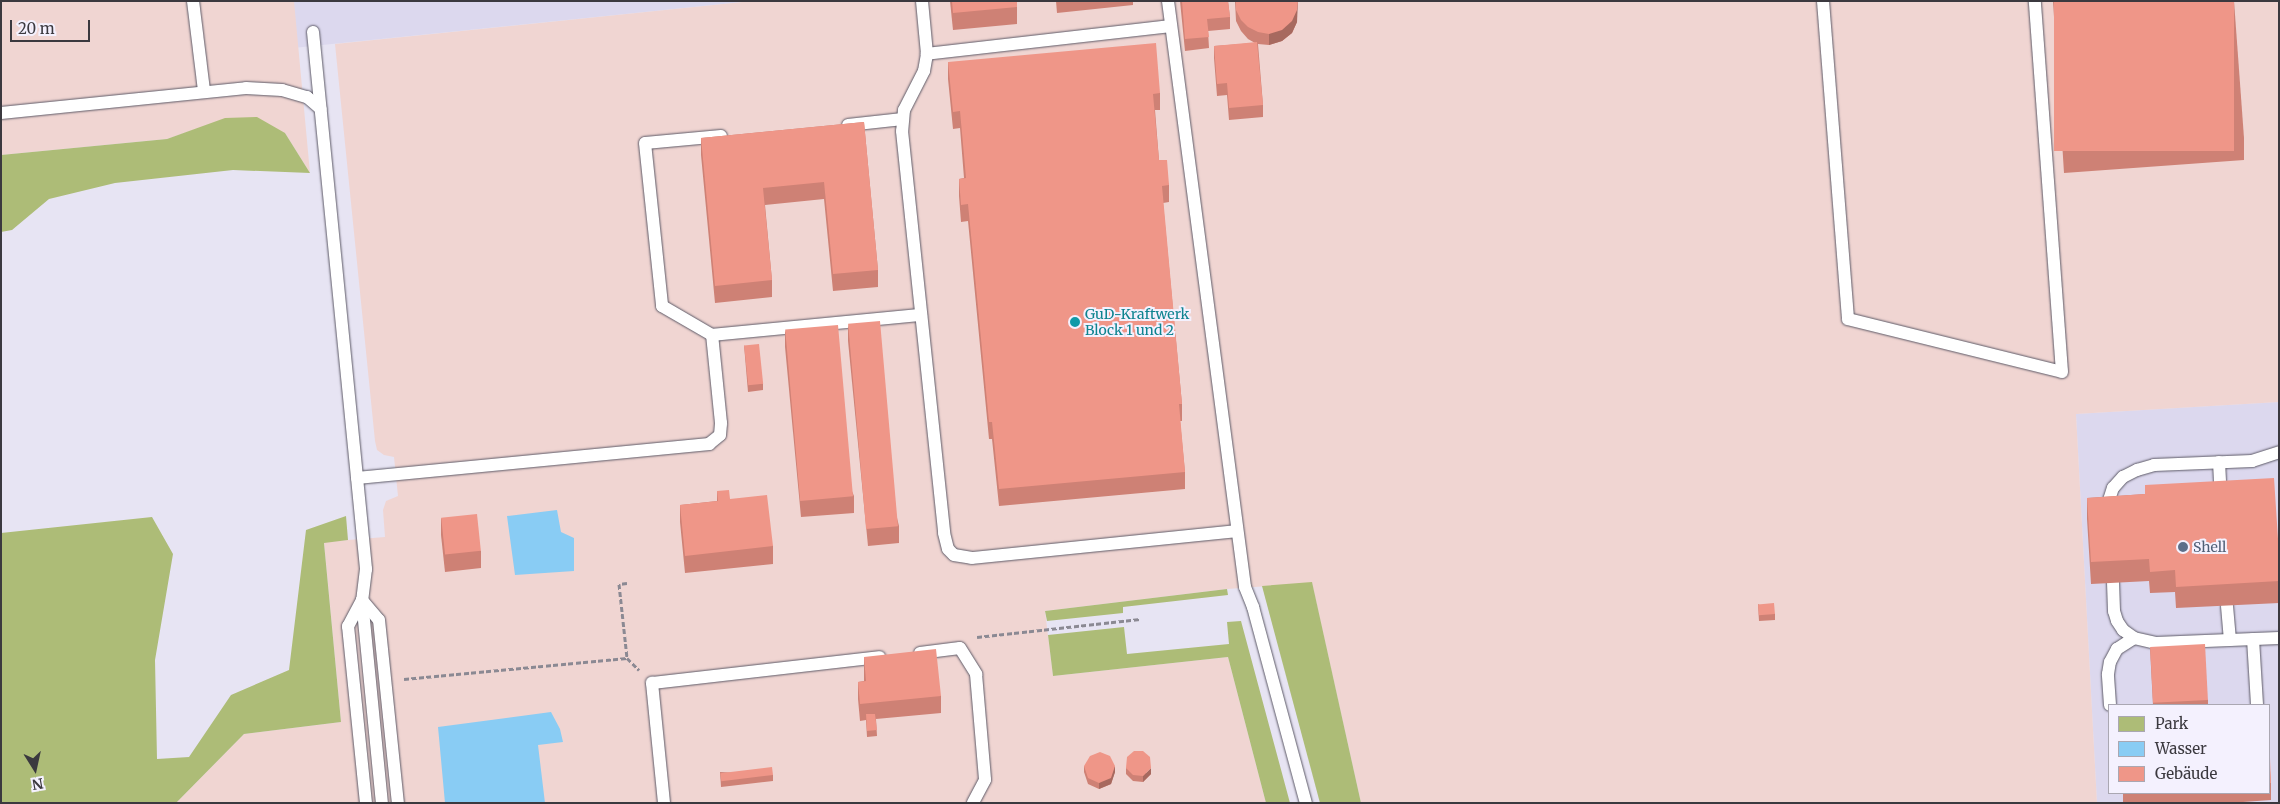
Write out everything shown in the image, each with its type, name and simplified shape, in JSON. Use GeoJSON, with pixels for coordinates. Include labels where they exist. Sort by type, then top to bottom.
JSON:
{"type":"FeatureCollection","features":[{"type":"Feature","properties":{"kind":"lane"},"geometry":{"type":"LineString","coordinates":[[193,1],[204,91]]}},
{"type":"Feature","properties":{"kind":"lane"},"geometry":{"type":"LineString","coordinates":[[922,1],[927,54],[924,71],[908,98],[903,120],[903,144],[944,533],[948,549],[954,555],[972,558],[1237,531]]}},
{"type":"Feature","properties":{"kind":"lane"},"geometry":{"type":"LineString","coordinates":[[1168,1],[1245,587],[1253,607],[1306,803]]}},
{"type":"Feature","properties":{"kind":"lane"},"geometry":{"type":"LineString","coordinates":[[1823,1],[1848,319],[2062,372],[2035,1]]}},
{"type":"Feature","properties":{"kind":"lane"},"geometry":{"type":"LineString","coordinates":[[927,54],[1170,26]]}},
{"type":"Feature","properties":{"kind":"lane"},"geometry":{"type":"LineString","coordinates":[[313,32],[366,569],[362,600],[382,803]]}},
{"type":"Feature","properties":{"kind":"lane"},"geometry":{"type":"LineString","coordinates":[[1,113],[246,88],[282,90],[307,98],[321,109]]}},
{"type":"Feature","properties":{"kind":"lane"},"geometry":{"type":"LineString","coordinates":[[833,126],[903,120]]}},
{"type":"Feature","properties":{"kind":"lane"},"geometry":{"type":"LineString","coordinates":[[734,135],[645,143],[662,306],[712,335],[921,315]]}},
{"type":"Feature","properties":{"kind":"lane"},"geometry":{"type":"LineString","coordinates":[[357,478],[709,444],[720,434],[721,423],[712,335]]}},
{"type":"Feature","properties":{"kind":"lane"},"geometry":{"type":"LineString","coordinates":[[2109,518],[2113,488],[2123,477],[2154,465],[2252,461],[2279,452]]}},
{"type":"Feature","properties":{"kind":"lane"},"geometry":{"type":"LineString","coordinates":[[2219,462],[2221,502]]}},
{"type":"Feature","properties":{"kind":"lane"},"geometry":{"type":"LineString","coordinates":[[2113,582],[2114,611],[2117,621],[2123,630],[2134,638],[2156,643],[2279,638]]}},
{"type":"Feature","properties":{"kind":"lane"},"geometry":{"type":"LineString","coordinates":[[362,600],[348,626],[366,803]]}},
{"type":"Feature","properties":{"kind":"lane"},"geometry":{"type":"LineString","coordinates":[[362,600],[379,620],[398,803]]}},
{"type":"Feature","properties":{"kind":"lane"},"geometry":{"type":"LineString","coordinates":[[2227,606],[2230,640]]}},
{"type":"Feature","properties":{"kind":"lane"},"geometry":{"type":"LineString","coordinates":[[2110,704],[2108,674],[2110,662],[2118,648],[2134,638]]}},
{"type":"Feature","properties":{"kind":"lane"},"geometry":{"type":"LineString","coordinates":[[2253,639],[2257,704]]}},
{"type":"Feature","properties":{"kind":"lane"},"geometry":{"type":"LineString","coordinates":[[910,654],[960,648],[976,674],[985,780],[973,803]]}},
{"type":"Feature","properties":{"kind":"lane"},"geometry":{"type":"LineString","coordinates":[[664,803],[652,682],[890,656]]}},
{"type":"Feature","properties":{"kind":"path"},"geometry":{"type":"LineString","coordinates":[[627,583],[619,584],[627,658],[652,682]]}},
{"type":"Feature","properties":{"kind":"path"},"geometry":{"type":"LineString","coordinates":[[960,648],[974,638],[1140,619]]}},
{"type":"Feature","properties":{"kind":"path"},"geometry":{"type":"LineString","coordinates":[[396,680],[627,658]]}},
{"type":"Feature","properties":{"kind":"shaded area"},"geometry":{"type":"Polygon","coordinates":[[[1,1],[294,1],[310,173],[285,133],[196,129],[167,139],[1,155],[1,1]]]}},
{"type":"Feature","properties":{"kind":"shaded area"},"geometry":{"type":"Polygon","coordinates":[[[241,1],[752,1],[245,53],[241,1]]]}},
{"type":"Feature","properties":{"kind":"shaded area"},"geometry":{"type":"Polygon","coordinates":[[[752,1],[2279,1],[2279,402],[2076,414],[2097,803],[1361,803],[1312,583],[1227,589],[1045,611],[1053,676],[1228,657],[1266,803],[176,803],[244,734],[341,722],[324,542],[385,537],[383,510],[386,501],[398,496],[394,457],[384,455],[377,450],[375,441],[335,44],[752,1]]]}},
{"type":"Feature","properties":{"kind":"shaded area"},"geometry":{"type":"Polygon","coordinates":[[[2279,402],[2279,803],[2097,803],[2076,414],[2279,402]]]}},
{"type":"Feature","properties":{"kind":"green space"},"geometry":{"type":"Polygon","coordinates":[[[257,117],[285,133],[310,173],[233,170],[115,183],[49,199],[12,230],[1,232],[1,155],[167,139],[225,118],[257,117]]]}},
{"type":"Feature","properties":{"kind":"green space"},"geometry":{"type":"Polygon","coordinates":[[[346,516],[348,540],[324,543],[341,722],[244,734],[176,803],[1,803],[1,533],[152,517],[173,554],[155,660],[157,759],[189,757],[231,695],[289,670],[306,530],[346,516]]]}},
{"type":"Feature","properties":{"kind":"green space"},"geometry":{"type":"Polygon","coordinates":[[[1312,582],[1361,803],[1320,803],[1262,586],[1312,582]]]}},
{"type":"Feature","properties":{"kind":"green space"},"geometry":{"type":"Polygon","coordinates":[[[1227,589],[1228,595],[1123,607],[1123,613],[1047,621],[1045,611],[1227,589]]]}},
{"type":"Feature","properties":{"kind":"green space"},"geometry":{"type":"Polygon","coordinates":[[[1241,621],[1290,803],[1266,803],[1228,657],[1053,676],[1048,635],[1124,627],[1127,654],[1229,644],[1227,622],[1241,621]]]}},
{"type":"Feature","properties":{"kind":"water"},"geometry":{"type":"Polygon","coordinates":[[[557,510],[561,532],[574,538],[574,571],[515,575],[507,516],[557,510]]]}},
{"type":"Feature","properties":{"kind":"water"},"geometry":{"type":"Polygon","coordinates":[[[551,712],[560,729],[563,742],[538,745],[545,803],[445,803],[438,727],[551,712]]]}},
{"type":"Feature","properties":{"kind":"building"},"geometry":{"type":"Polygon","coordinates":[[[952,1],[1017,1],[1017,7],[953,13],[952,1]]]}},
{"type":"Feature","properties":{"kind":"building"},"geometry":{"type":"Polygon","coordinates":[[[1182,1],[1228,1],[1230,17],[1207,19],[1209,37],[1185,39],[1182,1]]]}},
{"type":"Feature","properties":{"kind":"building"},"geometry":{"type":"Polygon","coordinates":[[[1236,1],[1298,1],[1297,10],[1292,21],[1282,30],[1269,34],[1258,32],[1248,27],[1241,20],[1236,10],[1236,1]]]}},
{"type":"Feature","properties":{"kind":"building"},"geometry":{"type":"Polygon","coordinates":[[[2054,1],[2234,1],[2234,151],[2054,151],[2054,1]]]}},
{"type":"Feature","properties":{"kind":"building"},"geometry":{"type":"Polygon","coordinates":[[[1257,42],[1263,105],[1229,108],[1227,83],[1217,84],[1214,46],[1257,42]]]}},
{"type":"Feature","properties":{"kind":"building","name":"GuD-Kraftwerk Block 1 und 2"},"geometry":{"type":"Polygon","coordinates":[[[1156,43],[1160,93],[1153,94],[1159,160],[1167,160],[1169,185],[1162,186],[1182,404],[1179,404],[1185,472],[999,489],[992,422],[989,422],[968,204],[961,205],[959,179],[966,178],[960,111],[953,112],[948,62],[1156,43]]]}},
{"type":"Feature","properties":{"kind":"building"},"geometry":{"type":"Polygon","coordinates":[[[864,122],[878,270],[833,274],[824,182],[763,188],[772,280],[715,286],[701,138],[864,122]]]}},
{"type":"Feature","properties":{"kind":"building"},"geometry":{"type":"Polygon","coordinates":[[[880,321],[898,526],[866,529],[848,324],[880,321]]]}},
{"type":"Feature","properties":{"kind":"building"},"geometry":{"type":"Polygon","coordinates":[[[838,325],[853,496],[800,501],[785,330],[838,325]]]}},
{"type":"Feature","properties":{"kind":"building"},"geometry":{"type":"Polygon","coordinates":[[[759,344],[763,384],[748,385],[744,346],[759,344]]]}},
{"type":"Feature","properties":{"kind":"building","name":"Shell"},"geometry":{"type":"Polygon","coordinates":[[[2274,478],[2279,581],[2176,587],[2175,570],[2150,572],[2149,559],[2091,562],[2087,498],[2145,494],[2145,485],[2274,478]]]}},
{"type":"Feature","properties":{"kind":"building"},"geometry":{"type":"Polygon","coordinates":[[[729,490],[730,499],[767,495],[773,546],[685,556],[680,505],[718,501],[717,491],[729,490]]]}},
{"type":"Feature","properties":{"kind":"building"},"geometry":{"type":"Polygon","coordinates":[[[477,514],[481,551],[445,555],[441,518],[477,514]]]}},
{"type":"Feature","properties":{"kind":"building"},"geometry":{"type":"Polygon","coordinates":[[[1774,603],[1775,614],[1759,615],[1758,604],[1774,603]]]}},
{"type":"Feature","properties":{"kind":"building"},"geometry":{"type":"Polygon","coordinates":[[[2205,644],[2208,700],[2153,703],[2150,647],[2205,644]]]}},
{"type":"Feature","properties":{"kind":"building"},"geometry":{"type":"Polygon","coordinates":[[[936,649],[941,696],[860,704],[858,682],[866,681],[864,657],[936,649]]]}},
{"type":"Feature","properties":{"kind":"building"},"geometry":{"type":"Polygon","coordinates":[[[866,714],[875,714],[877,730],[867,731],[866,714]]]}},
{"type":"Feature","properties":{"kind":"building"},"geometry":{"type":"Polygon","coordinates":[[[1134,751],[1143,751],[1150,757],[1151,768],[1143,776],[1133,775],[1126,768],[1127,757],[1134,751]]]}},
{"type":"Feature","properties":{"kind":"building"},"geometry":{"type":"Polygon","coordinates":[[[1100,752],[1110,756],[1115,766],[1111,778],[1099,783],[1088,778],[1084,766],[1090,756],[1100,752]]]}},
{"type":"Feature","properties":{"kind":"building"},"geometry":{"type":"Polygon","coordinates":[[[772,767],[773,775],[721,781],[720,773],[772,767]]]}},
{"type":"Feature","properties":{"kind":"place","name":"GuD-Kraftwerk Block 1 und 2"},"geometry":{"type":"Point","coordinates":[1075,322]}},
{"type":"Feature","properties":{"kind":"place","name":"Shell"},"geometry":{"type":"Point","coordinates":[2183,547]}}]}
